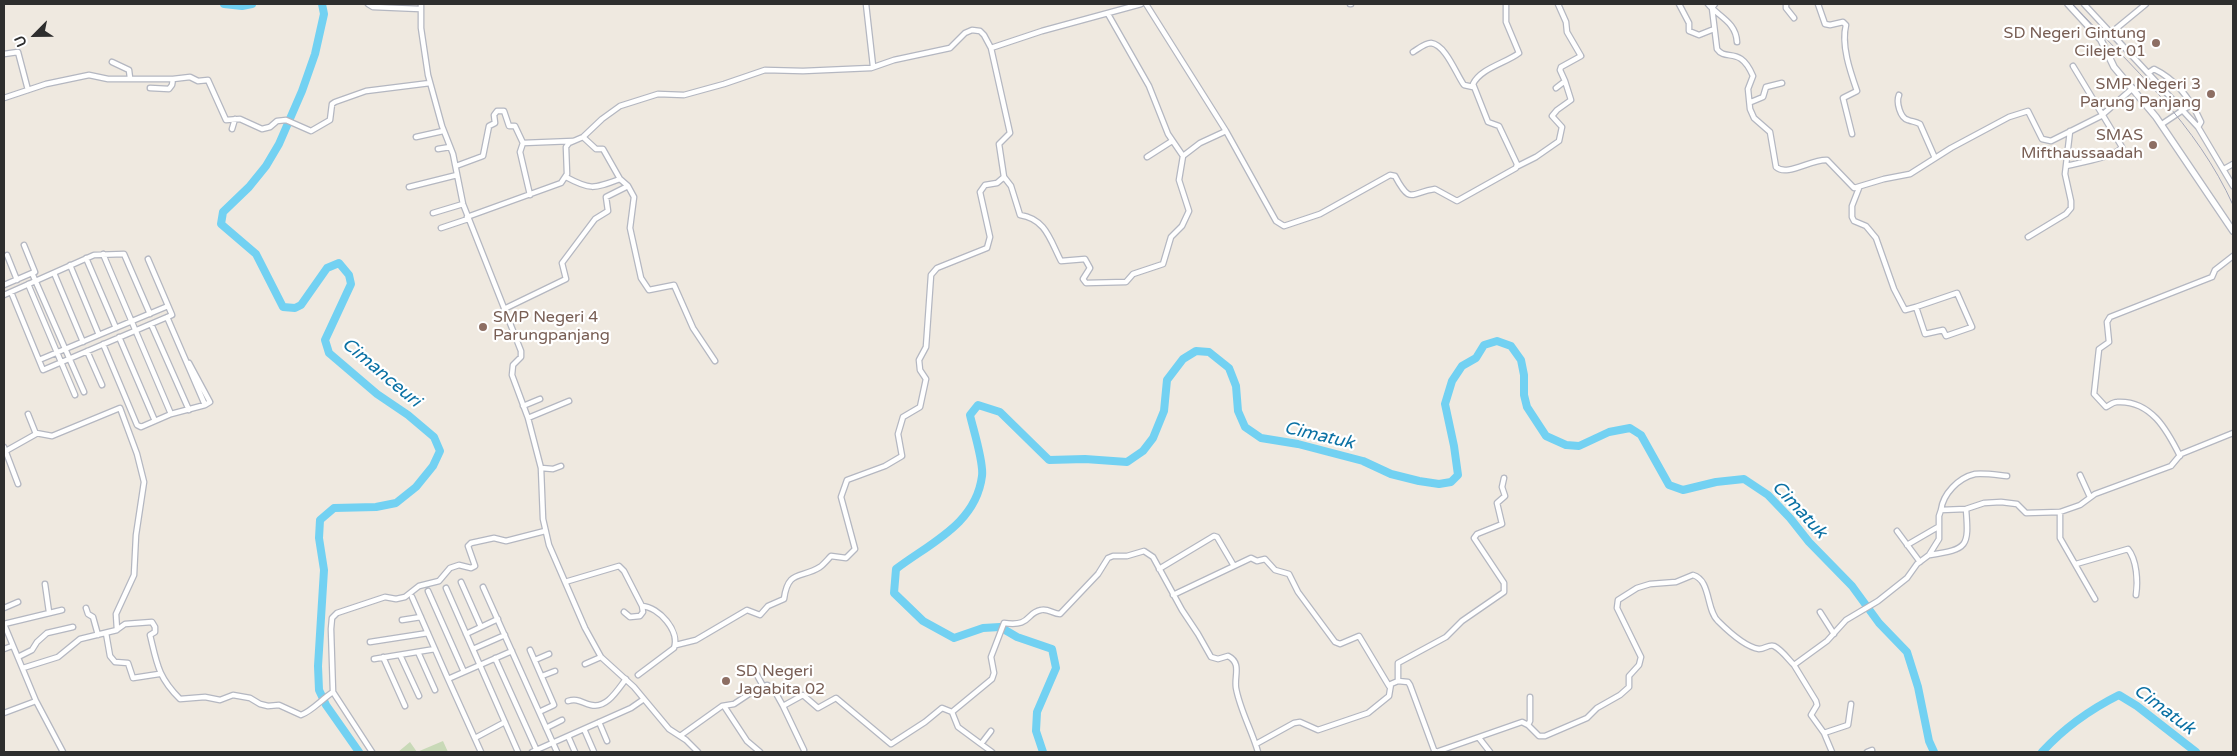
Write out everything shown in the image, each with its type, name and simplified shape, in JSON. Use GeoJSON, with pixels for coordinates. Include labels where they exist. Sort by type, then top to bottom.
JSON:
{"type":"FeatureCollection","features":[{"type":"Feature","properties":{"kind":"main road"},"geometry":{"type":"LineString","coordinates":[[2068,4],[2097,35],[2114,67],[2134,88],[2162,124],[2233,231]]}},
{"type":"Feature","properties":{"kind":"street"},"geometry":{"type":"LineString","coordinates":[[368,4],[373,7],[421,6],[421,28],[430,83],[456,166],[463,204],[521,351],[521,357],[513,365],[512,370],[528,418],[541,468],[545,531],[585,628],[600,657],[626,679],[669,728],[698,752]]}},
{"type":"Feature","properties":{"kind":"street"},"geometry":{"type":"LineString","coordinates":[[866,4],[874,66]]}},
{"type":"Feature","properties":{"kind":"street"},"geometry":{"type":"LineString","coordinates":[[1122,4],[1124,10]]}},
{"type":"Feature","properties":{"kind":"street"},"geometry":{"type":"LineString","coordinates":[[991,48],[1042,31],[1141,4]]}},
{"type":"Feature","properties":{"kind":"street"},"geometry":{"type":"LineString","coordinates":[[1146,4],[1226,132],[1276,221],[1284,226],[1320,214],[1390,175],[1395,176],[1407,194],[1416,196],[1435,189],[1457,201],[1556,146],[1562,127],[1552,116],[1571,100],[1560,68],[1581,56],[1567,32],[1566,22],[1558,4]]}},
{"type":"Feature","properties":{"kind":"street"},"geometry":{"type":"LineString","coordinates":[[1506,4],[1506,22],[1519,52],[1477,78],[1473,87],[1488,122],[1498,126],[1518,166]]}},
{"type":"Feature","properties":{"kind":"street"},"geometry":{"type":"LineString","coordinates":[[1679,4],[1689,23],[1689,31],[1699,35],[1714,29]]}},
{"type":"Feature","properties":{"kind":"street"},"geometry":{"type":"LineString","coordinates":[[1708,4],[1713,6],[1731,24],[1736,32],[1737,42]]}},
{"type":"Feature","properties":{"kind":"street"},"geometry":{"type":"LineString","coordinates":[[1786,4],[1786,8],[1794,18]]}},
{"type":"Feature","properties":{"kind":"street"},"geometry":{"type":"LineString","coordinates":[[1818,4],[1825,24],[1830,25],[1844,22],[1846,25],[1843,34],[1851,75],[1857,91],[1843,98],[1852,134]]}},
{"type":"Feature","properties":{"kind":"street"},"geometry":{"type":"LineString","coordinates":[[2084,4],[2112,32],[2198,127],[2233,186]]}},
{"type":"Feature","properties":{"kind":"street"},"geometry":{"type":"LineString","coordinates":[[2112,32],[2146,4]]}},
{"type":"Feature","properties":{"kind":"street"},"geometry":{"type":"LineString","coordinates":[[1713,6],[1714,29],[1718,51],[1735,55],[1747,64],[1753,76],[1748,89],[1751,102],[1750,109],[1753,116],[1770,132],[1777,169],[1787,171],[1810,162],[1827,160],[1850,186],[1859,188],[1880,180],[1908,175],[1950,148],[2006,119],[2028,111],[2045,141],[2050,141],[2101,116],[2134,88]]}},
{"type":"Feature","properties":{"kind":"street"},"geometry":{"type":"LineString","coordinates":[[441,228],[561,183],[567,174],[566,148],[569,143],[583,137],[602,119],[620,106],[658,94],[684,95],[765,70],[803,71],[871,68],[950,48],[965,33],[972,30],[980,31],[991,48],[1010,133],[999,144],[1004,177],[1011,186],[1020,215],[1031,217],[1042,224],[1061,261],[1085,259],[1090,268],[1083,279],[1086,282],[1126,282],[1133,274],[1163,264],[1171,237],[1184,222],[1189,211],[1180,180],[1183,156],[1172,141],[1149,86],[1108,14]]}},
{"type":"Feature","properties":{"kind":"street"},"geometry":{"type":"LineString","coordinates":[[1413,52],[1427,44],[1435,44],[1444,52],[1464,85],[1473,87]]}},
{"type":"Feature","properties":{"kind":"street"},"geometry":{"type":"LineString","coordinates":[[4,54],[18,52],[28,90]]}},
{"type":"Feature","properties":{"kind":"street"},"geometry":{"type":"LineString","coordinates":[[112,62],[129,70],[130,78]]}},
{"type":"Feature","properties":{"kind":"street"},"geometry":{"type":"LineString","coordinates":[[2066,166],[2108,156],[2120,150],[2122,145],[2101,116],[2073,66]]}},
{"type":"Feature","properties":{"kind":"street"},"geometry":{"type":"LineString","coordinates":[[2148,73],[2154,69],[2169,77],[2192,104],[2201,122],[2198,127]]}},
{"type":"Feature","properties":{"kind":"street"},"geometry":{"type":"LineString","coordinates":[[4,98],[28,90],[86,76],[106,79],[173,79],[190,77],[199,81],[208,80],[225,119],[229,121],[240,119],[262,129],[270,127],[277,121],[286,120],[311,131],[329,122],[332,104],[335,102],[366,91],[430,83]]}},
{"type":"Feature","properties":{"kind":"street"},"geometry":{"type":"LineString","coordinates":[[150,88],[169,89],[173,79]]}},
{"type":"Feature","properties":{"kind":"street"},"geometry":{"type":"LineString","coordinates":[[1556,88],[1565,81]]}},
{"type":"Feature","properties":{"kind":"street"},"geometry":{"type":"LineString","coordinates":[[1751,102],[1763,97],[1766,87],[1782,83]]}},
{"type":"Feature","properties":{"kind":"street"},"geometry":{"type":"LineString","coordinates":[[1899,95],[1897,99],[1902,115],[1906,120],[1920,124],[1936,158]]}},
{"type":"Feature","properties":{"kind":"street"},"geometry":{"type":"LineString","coordinates":[[2162,124],[2192,104]]}},
{"type":"Feature","properties":{"kind":"street"},"geometry":{"type":"LineString","coordinates":[[456,166],[483,156],[489,126],[495,123],[494,115],[498,111],[504,111],[509,126],[515,126],[523,143],[520,152],[530,195]]}},
{"type":"Feature","properties":{"kind":"street"},"geometry":{"type":"LineString","coordinates":[[232,128],[235,119]]}},
{"type":"Feature","properties":{"kind":"street"},"geometry":{"type":"LineString","coordinates":[[416,137],[444,131]]}},
{"type":"Feature","properties":{"kind":"street"},"geometry":{"type":"LineString","coordinates":[[2028,237],[2069,212],[2071,201],[2066,180],[2066,166],[2070,131]]}},
{"type":"Feature","properties":{"kind":"street"},"geometry":{"type":"LineString","coordinates":[[1183,156],[1200,143],[1226,132]]}},
{"type":"Feature","properties":{"kind":"street"},"geometry":{"type":"LineString","coordinates":[[583,137],[596,149],[603,149],[620,179],[628,186],[634,197],[630,228],[641,278],[649,290],[674,286],[693,328],[715,362]]}},
{"type":"Feature","properties":{"kind":"street"},"geometry":{"type":"LineString","coordinates":[[523,143],[576,141]]}},
{"type":"Feature","properties":{"kind":"street"},"geometry":{"type":"LineString","coordinates":[[1147,157],[1172,141]]}},
{"type":"Feature","properties":{"kind":"street"},"geometry":{"type":"LineString","coordinates":[[438,149],[450,146]]}},
{"type":"Feature","properties":{"kind":"street"},"geometry":{"type":"LineString","coordinates":[[2224,169],[2233,164]]}},
{"type":"Feature","properties":{"kind":"street"},"geometry":{"type":"LineString","coordinates":[[409,187],[457,175]]}},
{"type":"Feature","properties":{"kind":"street"},"geometry":{"type":"LineString","coordinates":[[566,177],[585,188],[603,185],[620,179]]}},
{"type":"Feature","properties":{"kind":"street"},"geometry":{"type":"LineString","coordinates":[[638,675],[671,651],[676,645],[696,640],[747,610],[760,615],[768,606],[784,599],[786,589],[794,576],[819,567],[831,556],[846,558],[855,549],[841,497],[847,480],[885,466],[902,456],[898,434],[903,417],[920,407],[926,380],[920,370],[919,360],[926,347],[931,275],[937,268],[987,248],[990,237],[980,192],[986,185],[997,183],[1004,177]]}},
{"type":"Feature","properties":{"kind":"street"},"geometry":{"type":"LineString","coordinates":[[504,308],[566,279],[562,263],[595,219],[608,211],[606,197],[628,186]]}},
{"type":"Feature","properties":{"kind":"street"},"geometry":{"type":"LineString","coordinates":[[1859,188],[1852,206],[1852,217],[1854,221],[1866,226],[1876,238],[1894,289],[1905,310],[1957,293],[1972,327],[1946,336],[1943,330],[1926,334],[1916,307]]}},
{"type":"Feature","properties":{"kind":"street"},"geometry":{"type":"LineString","coordinates":[[433,213],[463,204]]}},
{"type":"Feature","properties":{"kind":"street"},"geometry":{"type":"LineString","coordinates":[[4,285],[36,272],[24,245]]}},
{"type":"Feature","properties":{"kind":"street"},"geometry":{"type":"LineString","coordinates":[[4,295],[94,254],[124,254],[150,314]]}},
{"type":"Feature","properties":{"kind":"street"},"geometry":{"type":"LineString","coordinates":[[103,254],[171,414]]}},
{"type":"Feature","properties":{"kind":"street"},"geometry":{"type":"LineString","coordinates":[[7,255],[17,280]]}},
{"type":"Feature","properties":{"kind":"street"},"geometry":{"type":"LineString","coordinates":[[2180,456],[2164,425],[2143,408],[2128,402],[2116,402],[2106,407],[2096,398],[2094,388],[2099,349],[2109,342],[2107,322],[2110,318],[2212,277],[2215,270],[2233,256]]}},
{"type":"Feature","properties":{"kind":"street"},"geometry":{"type":"LineString","coordinates":[[86,258],[116,328]]}},
{"type":"Feature","properties":{"kind":"street"},"geometry":{"type":"LineString","coordinates":[[11,292],[43,370],[172,315],[148,259]]}},
{"type":"Feature","properties":{"kind":"street"},"geometry":{"type":"LineString","coordinates":[[70,266],[100,335]]}},
{"type":"Feature","properties":{"kind":"street"},"geometry":{"type":"LineString","coordinates":[[54,272],[83,342]]}},
{"type":"Feature","properties":{"kind":"street"},"geometry":{"type":"LineString","coordinates":[[32,273],[84,392]]}},
{"type":"Feature","properties":{"kind":"street"},"geometry":{"type":"LineString","coordinates":[[28,284],[75,395]]}},
{"type":"Feature","properties":{"kind":"street"},"geometry":{"type":"LineString","coordinates":[[39,360],[168,306]]}},
{"type":"Feature","properties":{"kind":"street"},"geometry":{"type":"LineString","coordinates":[[103,344],[137,425],[141,427],[171,414],[204,405],[167,317]]}},
{"type":"Feature","properties":{"kind":"street"},"geometry":{"type":"LineString","coordinates":[[151,324],[189,410]]}},
{"type":"Feature","properties":{"kind":"street"},"geometry":{"type":"LineString","coordinates":[[119,338],[155,421]]}},
{"type":"Feature","properties":{"kind":"street"},"geometry":{"type":"LineString","coordinates":[[87,351],[102,385]]}},
{"type":"Feature","properties":{"kind":"street"},"geometry":{"type":"LineString","coordinates":[[523,406],[540,399]]}},
{"type":"Feature","properties":{"kind":"street"},"geometry":{"type":"LineString","coordinates":[[528,418],[569,401]]}},
{"type":"Feature","properties":{"kind":"street"},"geometry":{"type":"LineString","coordinates":[[18,484],[4,450],[36,433],[52,436],[120,408],[138,454],[144,482],[136,535],[134,575],[116,614],[118,629]]}},
{"type":"Feature","properties":{"kind":"street"},"geometry":{"type":"LineString","coordinates":[[28,414],[36,433]]}},
{"type":"Feature","properties":{"kind":"street"},"geometry":{"type":"LineString","coordinates":[[1941,510],[2001,502],[2018,504],[2026,513],[2060,512],[2083,504],[2090,497],[2123,483],[2171,466],[2180,456],[2207,442],[2233,433]]}},
{"type":"Feature","properties":{"kind":"street"},"geometry":{"type":"LineString","coordinates":[[541,468],[553,469],[561,466]]}},
{"type":"Feature","properties":{"kind":"street"},"geometry":{"type":"LineString","coordinates":[[1794,665],[1812,653],[1834,634],[1842,623],[1878,602],[1907,578],[1920,562],[1930,555],[1938,541],[1938,527],[1943,500],[1966,477],[1977,474],[2007,476]]}},
{"type":"Feature","properties":{"kind":"street"},"geometry":{"type":"LineString","coordinates":[[2080,476],[2090,497]]}},
{"type":"Feature","properties":{"kind":"street"},"geometry":{"type":"LineString","coordinates":[[1398,680],[1398,663],[1446,637],[1462,621],[1504,592],[1504,583],[1474,538],[1477,534],[1502,524],[1496,503],[1505,496],[1502,487],[1504,478]]}},
{"type":"Feature","properties":{"kind":"street"},"geometry":{"type":"LineString","coordinates":[[1930,555],[1955,551],[1966,540],[1968,534],[1966,508]]}},
{"type":"Feature","properties":{"kind":"street"},"geometry":{"type":"LineString","coordinates":[[2060,512],[2059,535],[2095,599]]}},
{"type":"Feature","properties":{"kind":"street"},"geometry":{"type":"LineString","coordinates":[[1907,545],[1938,527]]}},
{"type":"Feature","properties":{"kind":"street"},"geometry":{"type":"LineString","coordinates":[[372,752],[331,694],[332,618],[337,613],[385,597],[396,599],[405,597],[419,586],[439,581],[450,568],[459,565],[471,568],[475,566],[468,546],[471,542],[494,538],[506,541],[545,531]]}},
{"type":"Feature","properties":{"kind":"street"},"geometry":{"type":"LineString","coordinates":[[1897,531],[1920,562]]}},
{"type":"Feature","properties":{"kind":"street"},"geometry":{"type":"LineString","coordinates":[[1159,569],[1215,536],[1234,566]]}},
{"type":"Feature","properties":{"kind":"street"},"geometry":{"type":"LineString","coordinates":[[2076,564],[2128,549],[2132,557],[2137,580],[2136,595]]}},
{"type":"Feature","properties":{"kind":"street"},"geometry":{"type":"LineString","coordinates":[[952,712],[993,678],[991,657],[1004,623],[1023,622],[1040,610],[1045,609],[1057,614],[1062,613],[1098,574],[1110,556],[1126,556],[1144,551],[1152,557],[1211,657],[1218,659],[1228,656],[1234,661],[1237,668],[1236,688],[1258,752]]}},
{"type":"Feature","properties":{"kind":"street"},"geometry":{"type":"LineString","coordinates":[[1173,595],[1251,558],[1256,561],[1264,559],[1275,570],[1288,573],[1298,592],[1335,642],[1340,644],[1359,636],[1389,686],[1388,696],[1364,714],[1318,730],[1300,722],[1294,723],[1256,744]]}},
{"type":"Feature","properties":{"kind":"street"},"geometry":{"type":"LineString","coordinates":[[565,582],[619,566],[624,571],[642,606],[643,612],[640,616],[630,617],[624,612]]}},
{"type":"Feature","properties":{"kind":"street"},"geometry":{"type":"LineString","coordinates":[[1389,686],[1398,680],[1408,682],[1424,729],[1436,752],[1522,722],[1539,736],[1545,736],[1587,718],[1597,708],[1630,687],[1630,676],[1639,665],[1641,657],[1616,604],[1624,594],[1650,584],[1676,582],[1690,576],[1696,576],[1702,581],[1712,613],[1718,621],[1752,646],[1761,649],[1771,645],[1774,646],[1794,665],[1816,701],[1817,706],[1811,715],[1824,733],[1832,752]]}},
{"type":"Feature","properties":{"kind":"street"},"geometry":{"type":"LineString","coordinates":[[461,582],[481,627]]}},
{"type":"Feature","properties":{"kind":"street"},"geometry":{"type":"LineString","coordinates":[[45,584],[49,612]]}},
{"type":"Feature","properties":{"kind":"street"},"geometry":{"type":"LineString","coordinates":[[483,586],[557,752]]}},
{"type":"Feature","properties":{"kind":"street"},"geometry":{"type":"LineString","coordinates":[[446,588],[518,752]]}},
{"type":"Feature","properties":{"kind":"street"},"geometry":{"type":"LineString","coordinates":[[428,591],[464,672]]}},
{"type":"Feature","properties":{"kind":"street"},"geometry":{"type":"LineString","coordinates":[[412,597],[481,752]]}},
{"type":"Feature","properties":{"kind":"street"},"geometry":{"type":"LineString","coordinates":[[4,608],[18,602]]}},
{"type":"Feature","properties":{"kind":"street"},"geometry":{"type":"LineString","coordinates":[[642,606],[653,608],[668,622],[676,645]]}},
{"type":"Feature","properties":{"kind":"street"},"geometry":{"type":"LineString","coordinates":[[86,608],[88,614],[93,617],[98,635]]}},
{"type":"Feature","properties":{"kind":"street"},"geometry":{"type":"LineString","coordinates":[[62,610],[4,624],[36,700],[63,752]]}},
{"type":"Feature","properties":{"kind":"street"},"geometry":{"type":"LineString","coordinates":[[1820,612],[1834,634]]}},
{"type":"Feature","properties":{"kind":"street"},"geometry":{"type":"LineString","coordinates":[[402,620],[421,617]]}},
{"type":"Feature","properties":{"kind":"street"},"geometry":{"type":"LineString","coordinates":[[466,634],[498,619]]}},
{"type":"Feature","properties":{"kind":"street"},"geometry":{"type":"LineString","coordinates":[[23,668],[58,657],[80,639],[116,632],[125,624],[152,622],[155,627],[154,632],[150,635],[159,674],[180,699],[205,697],[220,700],[233,695],[250,698],[268,706],[279,704],[301,715],[309,712],[317,703],[331,694]]}},
{"type":"Feature","properties":{"kind":"street"},"geometry":{"type":"LineString","coordinates":[[18,657],[32,650],[37,642],[47,633],[73,627]]}},
{"type":"Feature","properties":{"kind":"street"},"geometry":{"type":"LineString","coordinates":[[106,633],[110,656],[115,662],[128,663],[133,678],[159,674]]}},
{"type":"Feature","properties":{"kind":"street"},"geometry":{"type":"LineString","coordinates":[[370,642],[428,633]]}},
{"type":"Feature","properties":{"kind":"street"},"geometry":{"type":"LineString","coordinates":[[473,649],[505,635]]}},
{"type":"Feature","properties":{"kind":"street"},"geometry":{"type":"LineString","coordinates":[[4,649],[12,646]]}},
{"type":"Feature","properties":{"kind":"street"},"geometry":{"type":"LineString","coordinates":[[374,659],[435,649]]}},
{"type":"Feature","properties":{"kind":"street"},"geometry":{"type":"LineString","coordinates":[[530,650],[554,705],[539,712]]}},
{"type":"Feature","properties":{"kind":"street"},"geometry":{"type":"LineString","coordinates":[[448,679],[512,651]]}},
{"type":"Feature","properties":{"kind":"street"},"geometry":{"type":"LineString","coordinates":[[418,652],[434,690]]}},
{"type":"Feature","properties":{"kind":"street"},"geometry":{"type":"LineString","coordinates":[[534,660],[549,654]]}},
{"type":"Feature","properties":{"kind":"street"},"geometry":{"type":"LineString","coordinates":[[400,655],[418,696]]}},
{"type":"Feature","properties":{"kind":"street"},"geometry":{"type":"LineString","coordinates":[[383,657],[405,706]]}},
{"type":"Feature","properties":{"kind":"street"},"geometry":{"type":"LineString","coordinates":[[585,664],[600,657]]}},
{"type":"Feature","properties":{"kind":"street"},"geometry":{"type":"LineString","coordinates":[[495,658],[535,752],[630,708],[644,699]]}},
{"type":"Feature","properties":{"kind":"street"},"geometry":{"type":"LineString","coordinates":[[746,668],[755,673],[763,686]]}},
{"type":"Feature","properties":{"kind":"street"},"geometry":{"type":"LineString","coordinates":[[542,676],[555,670]]}},
{"type":"Feature","properties":{"kind":"street"},"geometry":{"type":"LineString","coordinates":[[568,701],[577,699],[591,705],[602,704],[613,695],[626,679]]}},
{"type":"Feature","properties":{"kind":"street"},"geometry":{"type":"LineString","coordinates":[[680,736],[688,728],[724,706],[737,702],[763,686],[770,686],[804,750]]}},
{"type":"Feature","properties":{"kind":"street"},"geometry":{"type":"LineString","coordinates":[[782,706],[803,695],[818,708],[836,698],[890,744],[925,722],[942,708],[952,712],[958,726],[992,752]]}},
{"type":"Feature","properties":{"kind":"street"},"geometry":{"type":"LineString","coordinates":[[1528,725],[1530,721],[1530,697]]}},
{"type":"Feature","properties":{"kind":"street"},"geometry":{"type":"LineString","coordinates":[[4,713],[36,700]]}},
{"type":"Feature","properties":{"kind":"street"},"geometry":{"type":"LineString","coordinates":[[1824,733],[1848,725],[1851,704]]}},
{"type":"Feature","properties":{"kind":"street"},"geometry":{"type":"LineString","coordinates":[[724,706],[747,741],[760,752]]}},
{"type":"Feature","properties":{"kind":"street"},"geometry":{"type":"LineString","coordinates":[[546,728],[562,720]]}},
{"type":"Feature","properties":{"kind":"street"},"geometry":{"type":"LineString","coordinates":[[475,738],[505,722]]}},
{"type":"Feature","properties":{"kind":"street"},"geometry":{"type":"LineString","coordinates":[[599,722],[607,741]]}},
{"type":"Feature","properties":{"kind":"street"},"geometry":{"type":"LineString","coordinates":[[584,729],[594,752]]}},
{"type":"Feature","properties":{"kind":"street"},"geometry":{"type":"LineString","coordinates":[[981,744],[991,731]]}},
{"type":"Feature","properties":{"kind":"street"},"geometry":{"type":"LineString","coordinates":[[568,736],[575,752]]}},
{"type":"Feature","properties":{"kind":"street"},"geometry":{"type":"LineString","coordinates":[[1479,738],[1490,752]]}},
{"type":"Feature","properties":{"kind":"green space"},"geometry":{"type":"Polygon","coordinates":[[[443,741],[448,752],[417,752],[443,741]]]}},
{"type":"Feature","properties":{"kind":"green space"},"geometry":{"type":"Polygon","coordinates":[[[410,742],[417,752],[398,752],[410,742]]]}},
{"type":"Feature","properties":{"kind":"waterway","name":"Cimanceuri"},"geometry":{"type":"LineString","coordinates":[[224,4],[242,6],[252,4]]}},
{"type":"Feature","properties":{"kind":"waterway","name":"Cimanceuri"},"geometry":{"type":"LineString","coordinates":[[322,4],[324,14],[315,54],[302,91],[279,144],[266,166],[249,187],[223,212],[221,224],[256,254],[283,307],[295,308],[301,305],[327,268],[339,263],[349,275],[351,284],[325,340],[329,353],[377,394],[408,415],[434,437],[440,451],[433,466],[416,487],[396,503],[376,507],[334,508],[320,520],[319,538],[324,570],[318,666],[319,690],[326,705],[359,752]]}},
{"type":"Feature","properties":{"kind":"waterway","name":"Cimatuk"},"geometry":{"type":"LineString","coordinates":[[1043,752],[1036,731],[1037,712],[1056,668],[1052,649],[1017,637],[1000,627],[983,628],[954,638],[923,621],[894,593],[896,569],[950,531],[971,507],[978,493],[982,470],[970,415],[978,405],[1000,412],[1049,460],[1085,459],[1127,462],[1143,451],[1153,438],[1164,411],[1167,380],[1183,359],[1196,351],[1209,352],[1229,368],[1236,386],[1238,411],[1245,427],[1261,438],[1298,444],[1363,461],[1391,474],[1439,484],[1451,482],[1458,475],[1445,404],[1452,381],[1462,366],[1476,358],[1484,345],[1497,341],[1511,346],[1521,360],[1527,407],[1546,436],[1566,445],[1579,446],[1609,432],[1630,428],[1641,435],[1669,485],[1683,490],[1716,482],[1744,479],[1768,495],[1809,542],[1852,586],[1879,623],[1907,652],[1918,687],[1929,741],[1934,752]]}},
{"type":"Feature","properties":{"kind":"waterway","name":"Cimatuk"},"geometry":{"type":"LineString","coordinates":[[2042,752],[2078,720],[2119,695],[2137,706],[2196,752]]}},
{"type":"Feature","properties":{"kind":"railway"},"geometry":{"type":"LineString","coordinates":[[2072,4],[2162,98],[2201,149],[2233,205]]}},
{"type":"Feature","properties":{"kind":"place","name":"SD Negeri Gintung Cilejet 01"},"geometry":{"type":"Point","coordinates":[2156,43]}},
{"type":"Feature","properties":{"kind":"place","name":"SMP Negeri 3 Parung Panjang"},"geometry":{"type":"Point","coordinates":[2211,94]}},
{"type":"Feature","properties":{"kind":"place","name":"SMAS Mifthaussaadah"},"geometry":{"type":"Point","coordinates":[2153,145]}},
{"type":"Feature","properties":{"kind":"place","name":"SMP Negeri 4 Parungpanjang"},"geometry":{"type":"Point","coordinates":[483,327]}},
{"type":"Feature","properties":{"kind":"place","name":"SD Negeri Jagabita 02"},"geometry":{"type":"Point","coordinates":[726,681]}}]}
